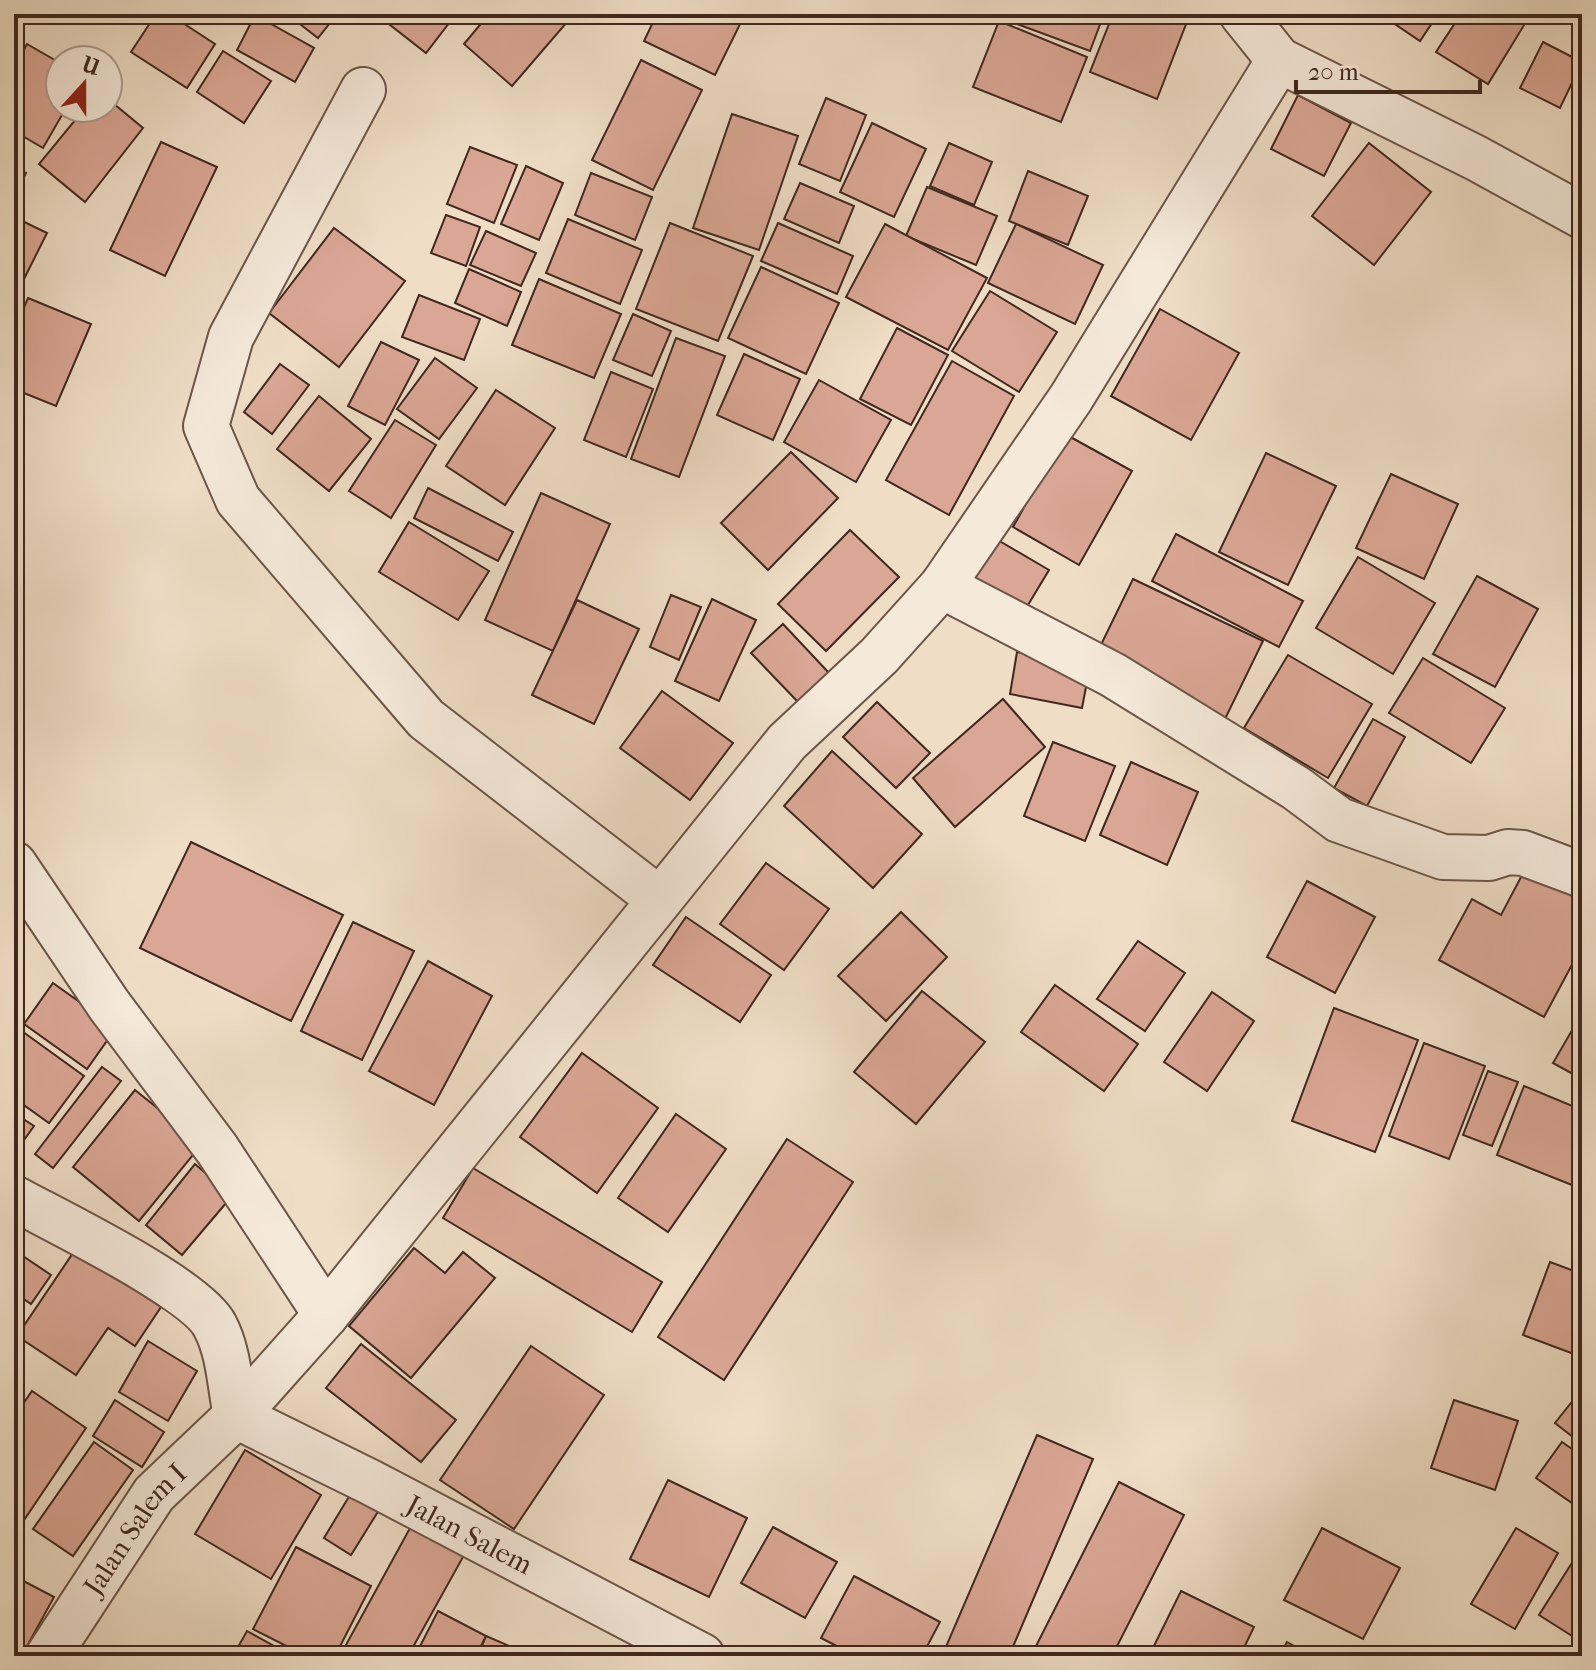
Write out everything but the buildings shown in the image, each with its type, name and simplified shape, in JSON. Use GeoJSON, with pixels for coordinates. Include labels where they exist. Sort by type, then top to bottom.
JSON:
{"type":"FeatureCollection","features":[{"type":"Feature","properties":{"kind":"street"},"geometry":{"type":"LineString","coordinates":[[1242,14],[1279,60],[1476,158],[1582,216]]}},
{"type":"Feature","properties":{"kind":"street","name":"Jalan Salem I"},"geometry":{"type":"LineString","coordinates":[[48,1656],[154,1494],[236,1416],[326,1315],[787,742],[879,656],[942,586],[1071,398],[1279,60]]}},
{"type":"Feature","properties":{"kind":"street"},"geometry":{"type":"LineString","coordinates":[[363,90],[231,337],[206,426],[238,500],[426,719],[659,899]]}},
{"type":"Feature","properties":{"kind":"street"},"geometry":{"type":"LineString","coordinates":[[942,586],[1113,675],[1296,788],[1339,820],[1443,857],[1489,858],[1508,852],[1523,853],[1582,875]]}},
{"type":"Feature","properties":{"kind":"street"},"geometry":{"type":"LineString","coordinates":[[14,864],[109,1005],[217,1149],[326,1315]]}},
{"type":"Feature","properties":{"kind":"street"},"geometry":{"type":"LineString","coordinates":[[14,1198],[112,1251],[205,1312],[222,1344],[236,1416]]}},
{"type":"Feature","properties":{"kind":"street","name":"Jalan Salem"},"geometry":{"type":"LineString","coordinates":[[236,1416],[370,1482],[702,1656]]}}]}
